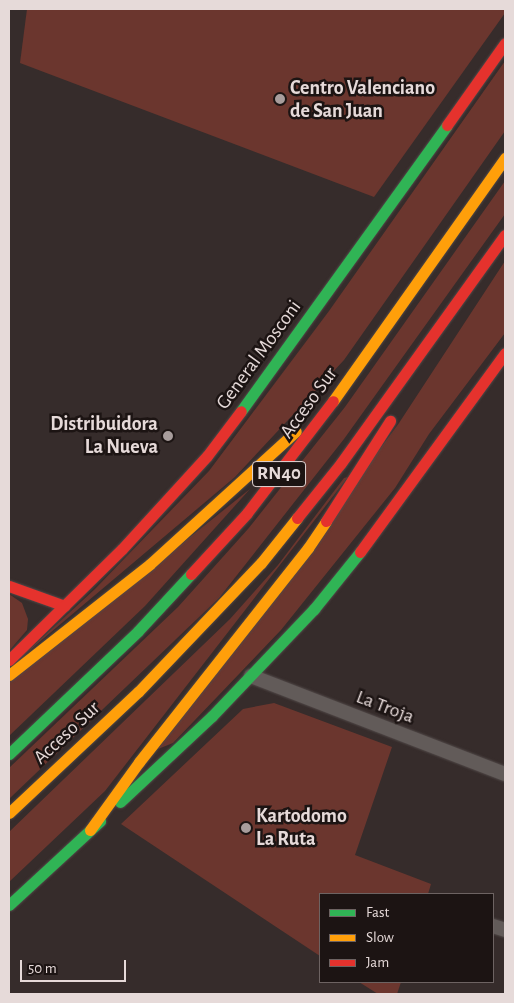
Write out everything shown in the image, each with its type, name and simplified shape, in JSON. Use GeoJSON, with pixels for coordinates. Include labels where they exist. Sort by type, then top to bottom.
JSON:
{"type":"FeatureCollection","features":[{"type":"Feature","properties":{"kind":"main road","name":"General Mosconi"},"geometry":{"type":"LineString","coordinates":[[9,660],[132,538],[213,449],[297,337],[505,43]]}},
{"type":"Feature","properties":{"kind":"main road","name":"Acceso Sur"},"geometry":{"type":"LineString","coordinates":[[9,754],[199,569],[264,492],[362,362],[505,158]]}},
{"type":"Feature","properties":{"kind":"main road","name":"Acceso Sur"},"geometry":{"type":"LineString","coordinates":[[9,813],[138,692],[246,580],[341,463],[505,235]]}},
{"type":"Feature","properties":{"kind":"main road"},"geometry":{"type":"LineString","coordinates":[[408,390],[473,280]]}},
{"type":"Feature","properties":{"kind":"main road"},"geometry":{"type":"LineString","coordinates":[[9,906],[251,676],[314,609],[392,512],[505,353]]}},
{"type":"Feature","properties":{"kind":"main road"},"geometry":{"type":"LineString","coordinates":[[9,675],[188,532],[272,454],[362,362]]}},
{"type":"Feature","properties":{"kind":"main road"},"geometry":{"type":"LineString","coordinates":[[90,830],[308,548],[399,407]]}},
{"type":"Feature","properties":{"kind":"main road"},"geometry":{"type":"LineString","coordinates":[[9,586],[65,606]]}},
{"type":"Feature","properties":{"kind":"main road"},"geometry":{"type":"LineString","coordinates":[[9,890],[94,809],[116,794],[139,784]]}},
{"type":"Feature","properties":{"kind":"street","name":"La Troja"},"geometry":{"type":"LineString","coordinates":[[251,676],[505,774]]}},
{"type":"Feature","properties":{"kind":"shaded area","name":"Centro Valenciano de San Juan"},"geometry":{"type":"Polygon","coordinates":[[[27,9],[505,9],[505,13],[374,197],[20,63],[27,9]]]}},
{"type":"Feature","properties":{"kind":"shaded area"},"geometry":{"type":"Polygon","coordinates":[[[505,61],[505,131],[344,360],[235,477],[18,660],[95,589],[209,471],[329,311],[505,61]]]}},
{"type":"Feature","properties":{"kind":"shaded area"},"geometry":{"type":"Polygon","coordinates":[[[505,181],[505,214],[344,439],[219,598],[9,799],[9,768],[178,607],[248,529],[345,407],[505,181]]]}},
{"type":"Feature","properties":{"kind":"shaded area"},"geometry":{"type":"Polygon","coordinates":[[[505,261],[505,333],[429,434],[395,488],[281,630],[173,743],[158,749],[399,423],[505,261]]]}},
{"type":"Feature","properties":{"kind":"shaded area"},"geometry":{"type":"Polygon","coordinates":[[[348,477],[105,791],[9,882],[9,832],[230,619],[278,565],[344,478],[348,477]]]}},
{"type":"Feature","properties":{"kind":"shaded area"},"geometry":{"type":"Polygon","coordinates":[[[250,489],[145,606],[9,736],[9,682],[250,489]]]}},
{"type":"Feature","properties":{"kind":"shaded area"},"geometry":{"type":"Polygon","coordinates":[[[9,594],[22,603],[28,619],[27,630],[9,651],[9,594]]]}},
{"type":"Feature","properties":{"kind":"shaded area","name":"Kartodomo La Ruta"},"geometry":{"type":"Polygon","coordinates":[[[274,703],[392,747],[355,855],[431,884],[428,893],[319,893],[319,955],[121,824],[243,709],[274,703]]]}},
{"type":"Feature","properties":{"kind":"shaded area"},"geometry":{"type":"Polygon","coordinates":[[[361,983],[401,983],[397,994],[378,994],[361,983]]]}},
{"type":"Feature","properties":{"kind":"traffic: fast"},"geometry":{"type":"LineString","coordinates":[[241,411],[447,125]]}},
{"type":"Feature","properties":{"kind":"traffic: fast"},"geometry":{"type":"LineString","coordinates":[[120,802],[212,716],[314,609],[360,552]]}},
{"type":"Feature","properties":{"kind":"traffic: fast"},"geometry":{"type":"LineString","coordinates":[[9,754],[138,631],[191,574]]}},
{"type":"Feature","properties":{"kind":"traffic: fast"},"geometry":{"type":"LineString","coordinates":[[9,905],[100,821]]}},
{"type":"Feature","properties":{"kind":"traffic: slow"},"geometry":{"type":"LineString","coordinates":[[333,401],[505,158]]}},
{"type":"Feature","properties":{"kind":"traffic: slow"},"geometry":{"type":"LineString","coordinates":[[9,675],[150,564],[296,431]]}},
{"type":"Feature","properties":{"kind":"traffic: slow"},"geometry":{"type":"LineString","coordinates":[[9,813],[138,692],[261,563],[297,518]]}},
{"type":"Feature","properties":{"kind":"traffic: slow"},"geometry":{"type":"LineString","coordinates":[[90,830],[139,762],[308,548],[326,521]]}},
{"type":"Feature","properties":{"kind":"traffic: jam"},"geometry":{"type":"LineString","coordinates":[[447,125],[505,43]]}},
{"type":"Feature","properties":{"kind":"traffic: jam"},"geometry":{"type":"LineString","coordinates":[[297,518],[341,463],[505,235]]}},
{"type":"Feature","properties":{"kind":"traffic: jam"},"geometry":{"type":"LineString","coordinates":[[360,552],[505,353]]}},
{"type":"Feature","properties":{"kind":"traffic: jam"},"geometry":{"type":"LineString","coordinates":[[191,574],[247,513],[333,401]]}},
{"type":"Feature","properties":{"kind":"traffic: jam"},"geometry":{"type":"LineString","coordinates":[[9,660],[122,549],[207,456],[241,411]]}},
{"type":"Feature","properties":{"kind":"traffic: jam"},"geometry":{"type":"LineString","coordinates":[[326,521],[390,421]]}},
{"type":"Feature","properties":{"kind":"traffic: jam"},"geometry":{"type":"LineString","coordinates":[[9,586],[65,606]]}},
{"type":"Feature","properties":{"kind":"place","name":"Centro Valenciano de San Juan"},"geometry":{"type":"Point","coordinates":[280,99]}},
{"type":"Feature","properties":{"kind":"place","name":"Distribuidora La Nueva"},"geometry":{"type":"Point","coordinates":[168,436]}},
{"type":"Feature","properties":{"kind":"place","name":"Kartodomo La Ruta"},"geometry":{"type":"Point","coordinates":[246,828]}}]}
